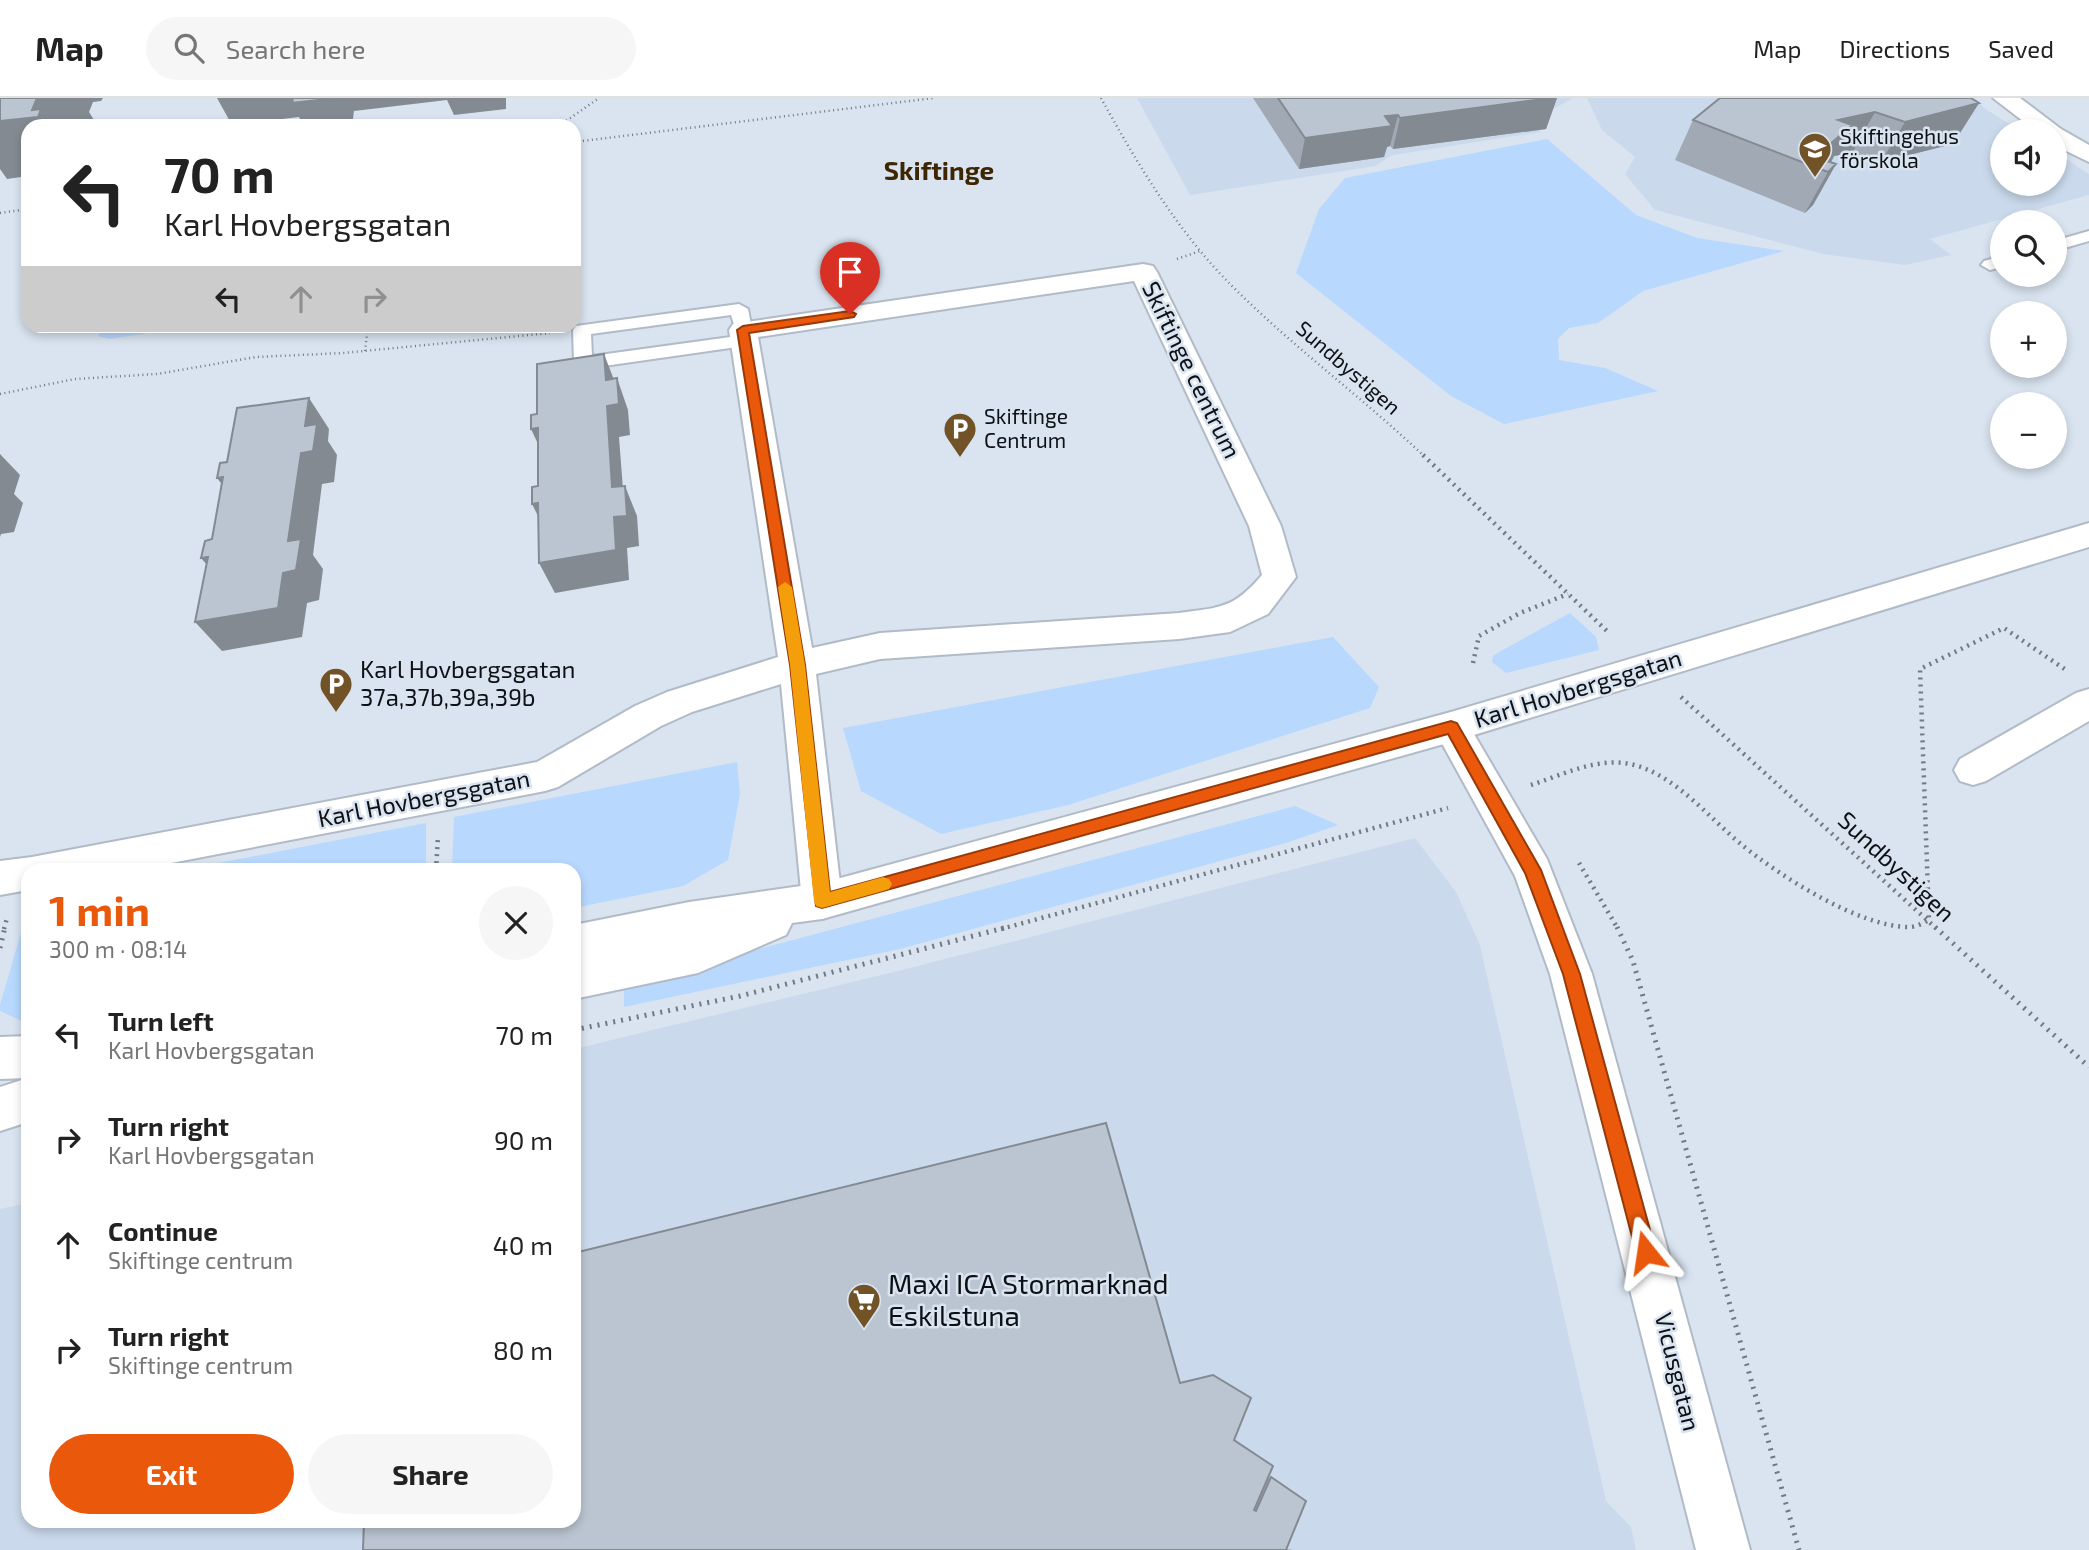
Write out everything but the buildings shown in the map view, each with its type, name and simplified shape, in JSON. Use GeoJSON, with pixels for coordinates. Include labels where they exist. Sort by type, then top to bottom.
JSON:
{"type":"FeatureCollection","features":[{"type":"Feature","properties":{"kind":"street"},"geometry":{"type":"LineString","coordinates":[[2005,98],[2035,119]]}},
{"type":"Feature","properties":{"kind":"street"},"geometry":{"type":"LineString","coordinates":[[2067,141],[2089,155]]}},
{"type":"Feature","properties":{"kind":"street","name":"Skiftinge centrum"},"geometry":{"type":"LineString","coordinates":[[744,335],[1143,272],[1265,526],[1279,577],[1256,605],[1230,619],[1179,626],[880,646],[797,665]]}},
{"type":"Feature","properties":{"kind":"street"},"geometry":{"type":"LineString","coordinates":[[744,335],[797,665],[822,901]]}},
{"type":"Feature","properties":{"kind":"street","name":"Karl Hovbergsgatan"},"geometry":{"type":"LineString","coordinates":[[581,943],[689,920],[822,901],[1451,727],[2089,535]]}},
{"type":"Feature","properties":{"kind":"street","name":"Karl Hovbergsgatan"},"geometry":{"type":"LineString","coordinates":[[81,863],[545,776],[648,716],[680,702],[797,665]]}},
{"type":"Feature","properties":{"kind":"street"},"geometry":{"type":"LineString","coordinates":[[1973,770],[2089,703]]}},
{"type":"Feature","properties":{"kind":"street","name":"Vicusgatan"},"geometry":{"type":"LineString","coordinates":[[1451,727],[1533,870],[1571,974],[1723,1550]]}},
{"type":"Feature","properties":{"kind":"street"},"geometry":{"type":"LineString","coordinates":[[0,878],[21,874]]}},
{"type":"Feature","properties":{"kind":"street","name":"Karl Hovbergsgatan"},"geometry":{"type":"LineString","coordinates":[[581,979],[698,954],[822,901]]}},
{"type":"Feature","properties":{"kind":"street"},"geometry":{"type":"LineString","coordinates":[[0,1058],[21,1057]]}},
{"type":"Feature","properties":{"kind":"street"},"geometry":{"type":"LineString","coordinates":[[0,1109],[21,1102]]}},
{"type":"Feature","properties":{"kind":"lane"},"geometry":{"type":"LineString","coordinates":[[2067,242],[2089,236]]}},
{"type":"Feature","properties":{"kind":"lane"},"geometry":{"type":"LineString","coordinates":[[739,309],[744,335],[583,363],[582,330],[739,309]]}},
{"type":"Feature","properties":{"kind":"path"},"geometry":{"type":"LineString","coordinates":[[569,119],[599,98]]}},
{"type":"Feature","properties":{"kind":"path"},"geometry":{"type":"LineString","coordinates":[[581,141],[934,98]]}},
{"type":"Feature","properties":{"kind":"path","name":"Sundbystigen"},"geometry":{"type":"LineString","coordinates":[[1101,98],[1141,171],[1200,251],[1233,287],[1421,453],[1609,633]]}},
{"type":"Feature","properties":{"kind":"path"},"geometry":{"type":"LineString","coordinates":[[0,213],[21,210]]}},
{"type":"Feature","properties":{"kind":"path"},"geometry":{"type":"LineString","coordinates":[[365,351],[367,333]]}},
{"type":"Feature","properties":{"kind":"path"},"geometry":{"type":"LineString","coordinates":[[0,394],[75,379],[167,373],[256,357],[365,351],[551,333]]}},
{"type":"Feature","properties":{"kind":"path"},"geometry":{"type":"LineString","coordinates":[[1473,663],[1479,636],[1520,613],[1568,594]]}},
{"type":"Feature","properties":{"kind":"path"},"geometry":{"type":"LineString","coordinates":[[2004,628],[2068,671]]}},
{"type":"Feature","properties":{"kind":"path","name":"Sundbystigen"},"geometry":{"type":"LineString","coordinates":[[1678,694],[2089,1067]]}},
{"type":"Feature","properties":{"kind":"path"},"geometry":{"type":"LineString","coordinates":[[581,1029],[740,996],[1038,920],[1614,762],[1640,767],[1674,788],[1780,874],[1848,909],[1895,926],[1913,927],[1929,920]]}},
{"type":"Feature","properties":{"kind":"path"},"geometry":{"type":"LineString","coordinates":[[1536,783],[1542,794]]}},
{"type":"Feature","properties":{"kind":"path"},"geometry":{"type":"LineString","coordinates":[[1573,852],[1626,943],[1633,961],[1799,1550]]}},
{"type":"Feature","properties":{"kind":"shaded area"},"geometry":{"type":"Polygon","coordinates":[[[1137,98],[1573,98],[1532,121],[1541,132],[1393,155],[1375,166],[1190,195],[1137,98]]]}},
{"type":"Feature","properties":{"kind":"shaded area","name":"Skiftingehus förskola"},"geometry":{"type":"Polygon","coordinates":[[[1587,98],[1973,98],[2002,119],[1990,119],[1990,196],[2067,196],[2067,160],[2089,174],[2089,195],[2035,210],[1990,210],[1990,222],[1930,239],[1951,255],[1905,265],[1823,254],[1655,210],[1625,174],[1635,157],[1602,130],[1587,98]]]}},
{"type":"Feature","properties":{"kind":"shaded area"},"geometry":{"type":"Polygon","coordinates":[[[1547,139],[1636,215],[1697,238],[1784,251],[1643,291],[1598,323],[1569,328],[1558,339],[1559,360],[1605,368],[1658,391],[1504,424],[1451,396],[1296,273],[1319,209],[1345,178],[1547,139]]]}},
{"type":"Feature","properties":{"kind":"shaded area"},"geometry":{"type":"Polygon","coordinates":[[[99,333],[148,333],[109,339],[98,336],[99,333]]]}},
{"type":"Feature","properties":{"kind":"shaded area"},"geometry":{"type":"Polygon","coordinates":[[[1570,613],[1596,637],[1599,650],[1506,673],[1492,662],[1493,656],[1570,613]]]}},
{"type":"Feature","properties":{"kind":"shaded area"},"geometry":{"type":"Polygon","coordinates":[[[1333,637],[1379,687],[1370,708],[1068,805],[941,834],[861,791],[843,728],[1333,637]]]}},
{"type":"Feature","properties":{"kind":"shaded area"},"geometry":{"type":"Polygon","coordinates":[[[737,762],[740,794],[728,860],[683,886],[581,907],[581,863],[452,863],[454,817],[737,762]]]}},
{"type":"Feature","properties":{"kind":"shaded area"},"geometry":{"type":"Polygon","coordinates":[[[1295,806],[1338,825],[1289,842],[900,949],[624,1007],[624,985],[1295,806]]]}},
{"type":"Feature","properties":{"kind":"shaded area"},"geometry":{"type":"Polygon","coordinates":[[[426,823],[426,863],[218,863],[426,823]]]}},
{"type":"Feature","properties":{"kind":"shaded area"},"geometry":{"type":"Polygon","coordinates":[[[1415,838],[1456,892],[1480,945],[1606,1501],[1631,1527],[1636,1550],[0,1550],[0,1209],[21,1204],[21,1528],[581,1528],[581,1047],[902,970],[1415,838]]]}},
{"type":"Feature","properties":{"kind":"shaded area"},"geometry":{"type":"Polygon","coordinates":[[[21,932],[21,1021],[0,1011],[21,932]]]}},
{"type":"Feature","properties":{"kind":"slow traffic"},"geometry":{"type":"LineString","coordinates":[[785,587],[797,665],[822,901],[883,884]]}},
{"type":"Feature","properties":{"kind":"place","name":"Skiftingehus förskola"},"geometry":{"type":"Point","coordinates":[1815,179]}},
{"type":"Feature","properties":{"kind":"place","name":"Skiftinge Centrum"},"geometry":{"type":"Point","coordinates":[960,459]}},
{"type":"Feature","properties":{"kind":"place","name":"Karl Hovbergsgatan 37a,37b,39a,39b"},"geometry":{"type":"Point","coordinates":[336,714]}},
{"type":"Feature","properties":{"kind":"place","name":"Maxi ICA Stormarknad Eskilstuna"},"geometry":{"type":"Point","coordinates":[864,1330]}},
{"type":"Feature","properties":{"kind":"district","name":"Skiftinge"},"geometry":{"type":"Point","coordinates":[939,171]}},
{"type":"Feature","properties":{"kind":"route"},"geometry":{"type":"LineString","coordinates":[[850,314],[743,330],[797,665],[822,901],[1451,727],[1533,870],[1571,974],[1646,1252]]}}]}
